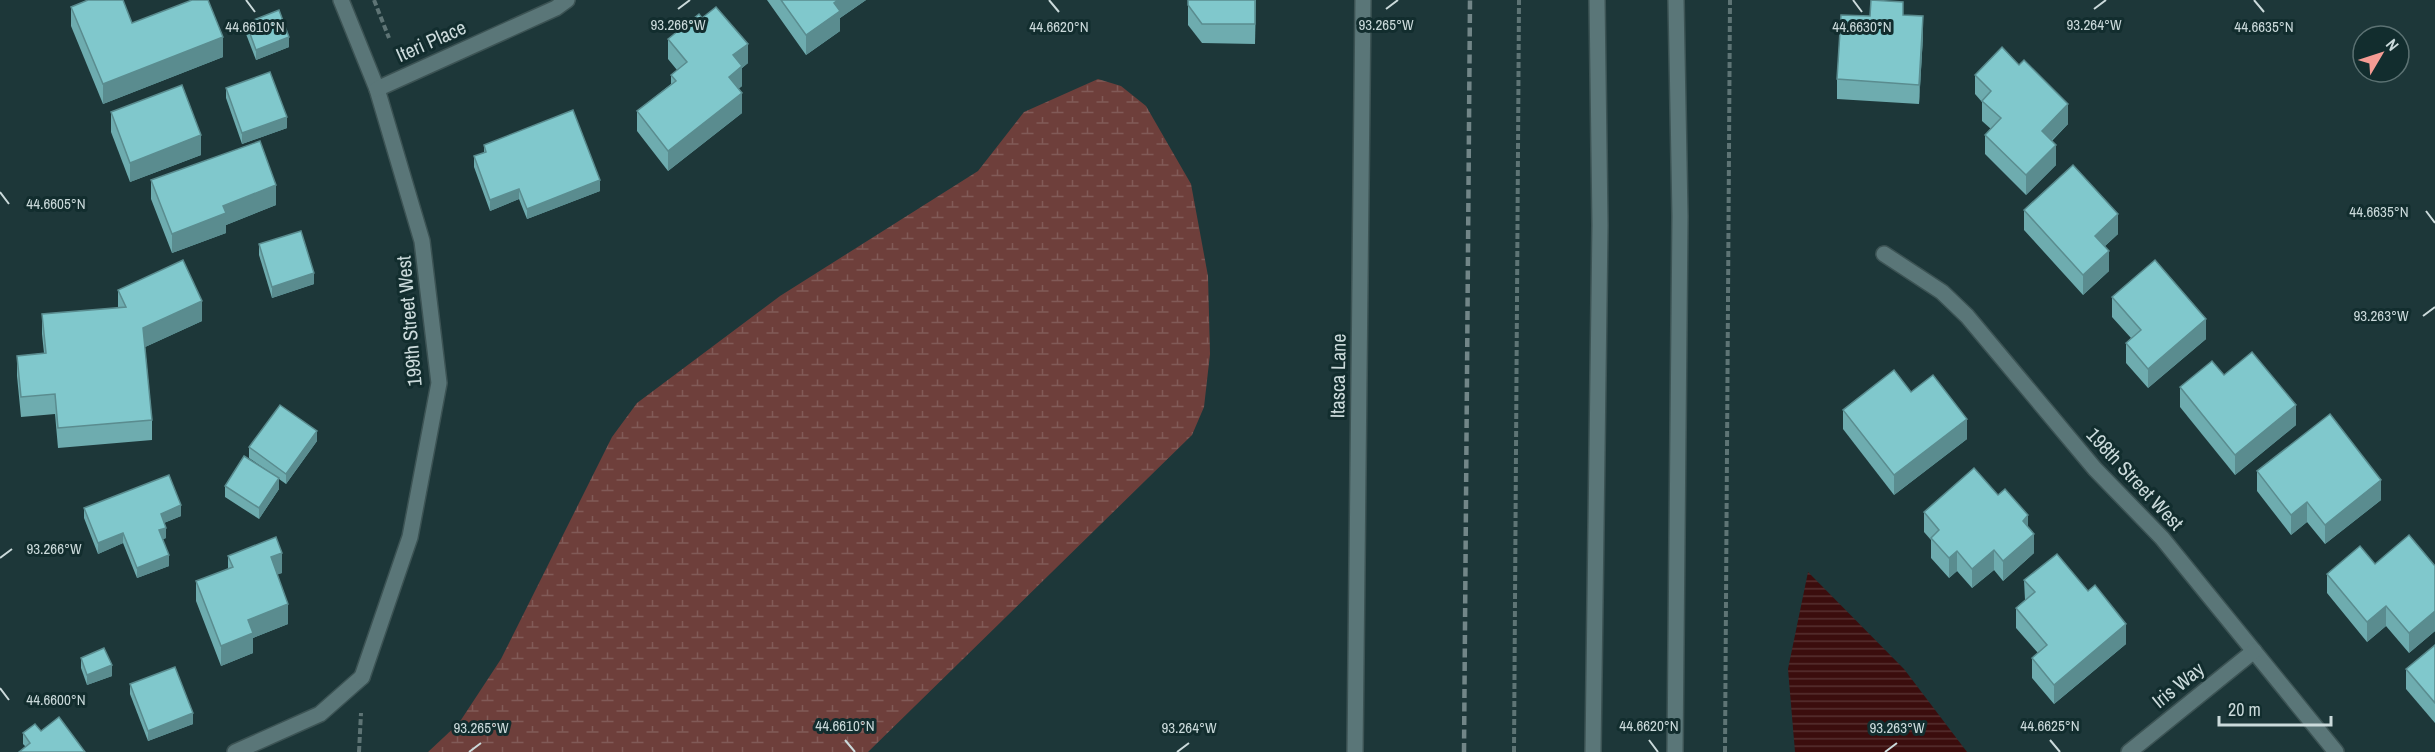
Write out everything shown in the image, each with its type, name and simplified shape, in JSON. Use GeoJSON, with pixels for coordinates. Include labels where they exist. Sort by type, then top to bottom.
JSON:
{"type":"FeatureCollection","features":[{"type":"Feature","properties":{"kind":"street","name":"199th Street West"},"geometry":{"type":"LineString","coordinates":[[235,752],[320,714],[362,677],[410,537],[438,383],[422,241],[376,89],[341,0]]}},
{"type":"Feature","properties":{"kind":"street","name":"Iteri Place"},"geometry":{"type":"LineString","coordinates":[[376,89],[556,8],[567,0]]}},
{"type":"Feature","properties":{"kind":"street","name":"Itasca Lane"},"geometry":{"type":"LineString","coordinates":[[1355,752],[1363,0]]}},
{"type":"Feature","properties":{"kind":"street"},"geometry":{"type":"LineString","coordinates":[[1593,752],[1600,225],[1598,0]]}},
{"type":"Feature","properties":{"kind":"street"},"geometry":{"type":"LineString","coordinates":[[1675,752],[1680,228],[1676,0]]}},
{"type":"Feature","properties":{"kind":"street","name":"198th Street West"},"geometry":{"type":"LineString","coordinates":[[1884,254],[1941,292],[1967,316],[2089,462],[2162,538],[2336,752]]}},
{"type":"Feature","properties":{"kind":"street","name":"Iris Way"},"geometry":{"type":"LineString","coordinates":[[2129,752],[2254,651]]}},
{"type":"Feature","properties":{"kind":"path"},"geometry":{"type":"LineString","coordinates":[[374,0],[389,38]]}},
{"type":"Feature","properties":{"kind":"path"},"geometry":{"type":"LineString","coordinates":[[1514,752],[1519,0]]}},
{"type":"Feature","properties":{"kind":"path"},"geometry":{"type":"LineString","coordinates":[[1725,752],[1730,0]]}},
{"type":"Feature","properties":{"kind":"green space"},"geometry":{"type":"Polygon","coordinates":[[[1098,79],[1121,86],[1146,106],[1191,184],[1208,276],[1210,354],[1204,407],[1192,435],[868,752],[428,752],[459,723],[501,659],[612,437],[637,403],[780,296],[978,171],[1024,112],[1098,79]]]}},
{"type":"Feature","properties":{"kind":"shaded area"},"geometry":{"type":"Polygon","coordinates":[[[1808,572],[1904,669],[1967,752],[1795,752],[1788,669],[1808,572]]]}},
{"type":"Feature","properties":{"kind":"building"},"geometry":{"type":"Polygon","coordinates":[[[88,0],[123,0],[132,23],[192,0],[208,0],[223,37],[103,84],[71,7],[88,0]]]}},
{"type":"Feature","properties":{"kind":"building"},"geometry":{"type":"Polygon","coordinates":[[[781,0],[838,0],[834,3],[840,11],[806,35],[781,0]]]}},
{"type":"Feature","properties":{"kind":"building"},"geometry":{"type":"Polygon","coordinates":[[[1188,0],[1255,0],[1255,24],[1202,24],[1188,5],[1188,0]]]}},
{"type":"Feature","properties":{"kind":"building"},"geometry":{"type":"Polygon","coordinates":[[[1871,0],[1903,2],[1903,15],[1923,16],[1919,85],[1837,79],[1841,15],[1870,16],[1871,0]]]}},
{"type":"Feature","properties":{"kind":"building"},"geometry":{"type":"Polygon","coordinates":[[[716,7],[748,44],[733,55],[742,66],[729,77],[742,93],[668,151],[637,111],[676,81],[671,75],[687,62],[668,39],[699,14],[702,18],[716,7]]]}},
{"type":"Feature","properties":{"kind":"building"},"geometry":{"type":"Polygon","coordinates":[[[279,10],[289,37],[256,50],[246,23],[279,10]]]}},
{"type":"Feature","properties":{"kind":"building"},"geometry":{"type":"Polygon","coordinates":[[[2002,47],[2019,65],[2024,60],[2068,104],[2042,131],[2056,145],[2026,175],[1985,135],[2001,118],[1982,101],[1991,91],[1975,75],[2002,47]]]}},
{"type":"Feature","properties":{"kind":"building"},"geometry":{"type":"Polygon","coordinates":[[[270,72],[287,117],[242,133],[226,88],[270,72]]]}},
{"type":"Feature","properties":{"kind":"building"},"geometry":{"type":"Polygon","coordinates":[[[182,85],[201,135],[130,163],[111,112],[182,85]]]}},
{"type":"Feature","properties":{"kind":"building"},"geometry":{"type":"Polygon","coordinates":[[[573,110],[600,180],[527,209],[519,189],[490,200],[474,156],[486,152],[484,145],[573,110]]]}},
{"type":"Feature","properties":{"kind":"building"},"geometry":{"type":"Polygon","coordinates":[[[260,141],[276,185],[223,206],[226,213],[172,234],[151,180],[260,141]]]}},
{"type":"Feature","properties":{"kind":"building"},"geometry":{"type":"Polygon","coordinates":[[[2073,165],[2118,214],[2095,236],[2109,251],[2083,275],[2024,210],[2073,165]]]}},
{"type":"Feature","properties":{"kind":"building"},"geometry":{"type":"Polygon","coordinates":[[[301,231],[314,273],[272,287],[259,244],[301,231]]]}},
{"type":"Feature","properties":{"kind":"building"},"geometry":{"type":"Polygon","coordinates":[[[183,260],[202,301],[143,328],[152,420],[58,428],[55,394],[21,397],[17,356],[46,353],[42,314],[126,307],[118,290],[183,260]]]}},
{"type":"Feature","properties":{"kind":"building"},"geometry":{"type":"Polygon","coordinates":[[[2155,260],[2206,319],[2148,369],[2126,343],[2141,330],[2112,297],[2155,260]]]}},
{"type":"Feature","properties":{"kind":"building"},"geometry":{"type":"Polygon","coordinates":[[[2252,352],[2296,405],[2235,455],[2180,387],[2212,361],[2224,375],[2252,352]]]}},
{"type":"Feature","properties":{"kind":"building"},"geometry":{"type":"Polygon","coordinates":[[[1894,370],[1911,392],[1933,375],[1967,419],[1894,475],[1843,410],[1894,370]]]}},
{"type":"Feature","properties":{"kind":"building"},"geometry":{"type":"Polygon","coordinates":[[[280,405],[317,431],[286,474],[249,447],[280,405]]]}},
{"type":"Feature","properties":{"kind":"building"},"geometry":{"type":"Polygon","coordinates":[[[2330,414],[2381,480],[2325,525],[2307,502],[2291,515],[2257,471],[2330,414]]]}},
{"type":"Feature","properties":{"kind":"building"},"geometry":{"type":"Polygon","coordinates":[[[244,456],[279,478],[259,508],[225,486],[244,456]]]}},
{"type":"Feature","properties":{"kind":"building"},"geometry":{"type":"Polygon","coordinates":[[[1974,468],[1998,495],[2005,489],[2028,515],[2023,521],[2034,534],[2003,561],[1994,550],[1972,569],[1957,551],[1949,558],[1931,538],[1939,530],[1924,512],[1974,468]]]}},
{"type":"Feature","properties":{"kind":"building"},"geometry":{"type":"Polygon","coordinates":[[[169,475],[181,505],[161,514],[166,528],[159,530],[169,555],[137,568],[123,533],[98,543],[84,508],[169,475]]]}},
{"type":"Feature","properties":{"kind":"building"},"geometry":{"type":"Polygon","coordinates":[[[2409,535],[2435,566],[2435,611],[2409,633],[2386,606],[2367,622],[2327,574],[2360,546],[2375,564],[2409,535]]]}},
{"type":"Feature","properties":{"kind":"building"},"geometry":{"type":"Polygon","coordinates":[[[276,537],[282,553],[271,557],[288,604],[248,620],[253,633],[221,646],[196,581],[233,567],[228,556],[276,537]]]}},
{"type":"Feature","properties":{"kind":"building"},"geometry":{"type":"Polygon","coordinates":[[[2057,554],[2088,591],[2095,585],[2126,624],[2054,685],[2032,658],[2047,645],[2016,608],[2035,592],[2024,580],[2057,554]]]}},
{"type":"Feature","properties":{"kind":"building"},"geometry":{"type":"Polygon","coordinates":[[[2435,645],[2435,703],[2406,669],[2435,645]]]}},
{"type":"Feature","properties":{"kind":"building"},"geometry":{"type":"Polygon","coordinates":[[[104,648],[112,665],[87,675],[81,658],[104,648]]]}},
{"type":"Feature","properties":{"kind":"building"},"geometry":{"type":"Polygon","coordinates":[[[175,667],[193,713],[148,731],[130,684],[175,667]]]}},
{"type":"Feature","properties":{"kind":"building"},"geometry":{"type":"Polygon","coordinates":[[[59,717],[85,752],[19,752],[30,743],[23,733],[35,724],[41,731],[59,717]]]}},
{"type":"Feature","properties":{"kind":"railway"},"geometry":{"type":"LineString","coordinates":[[1464,752],[1470,0]]}}]}
